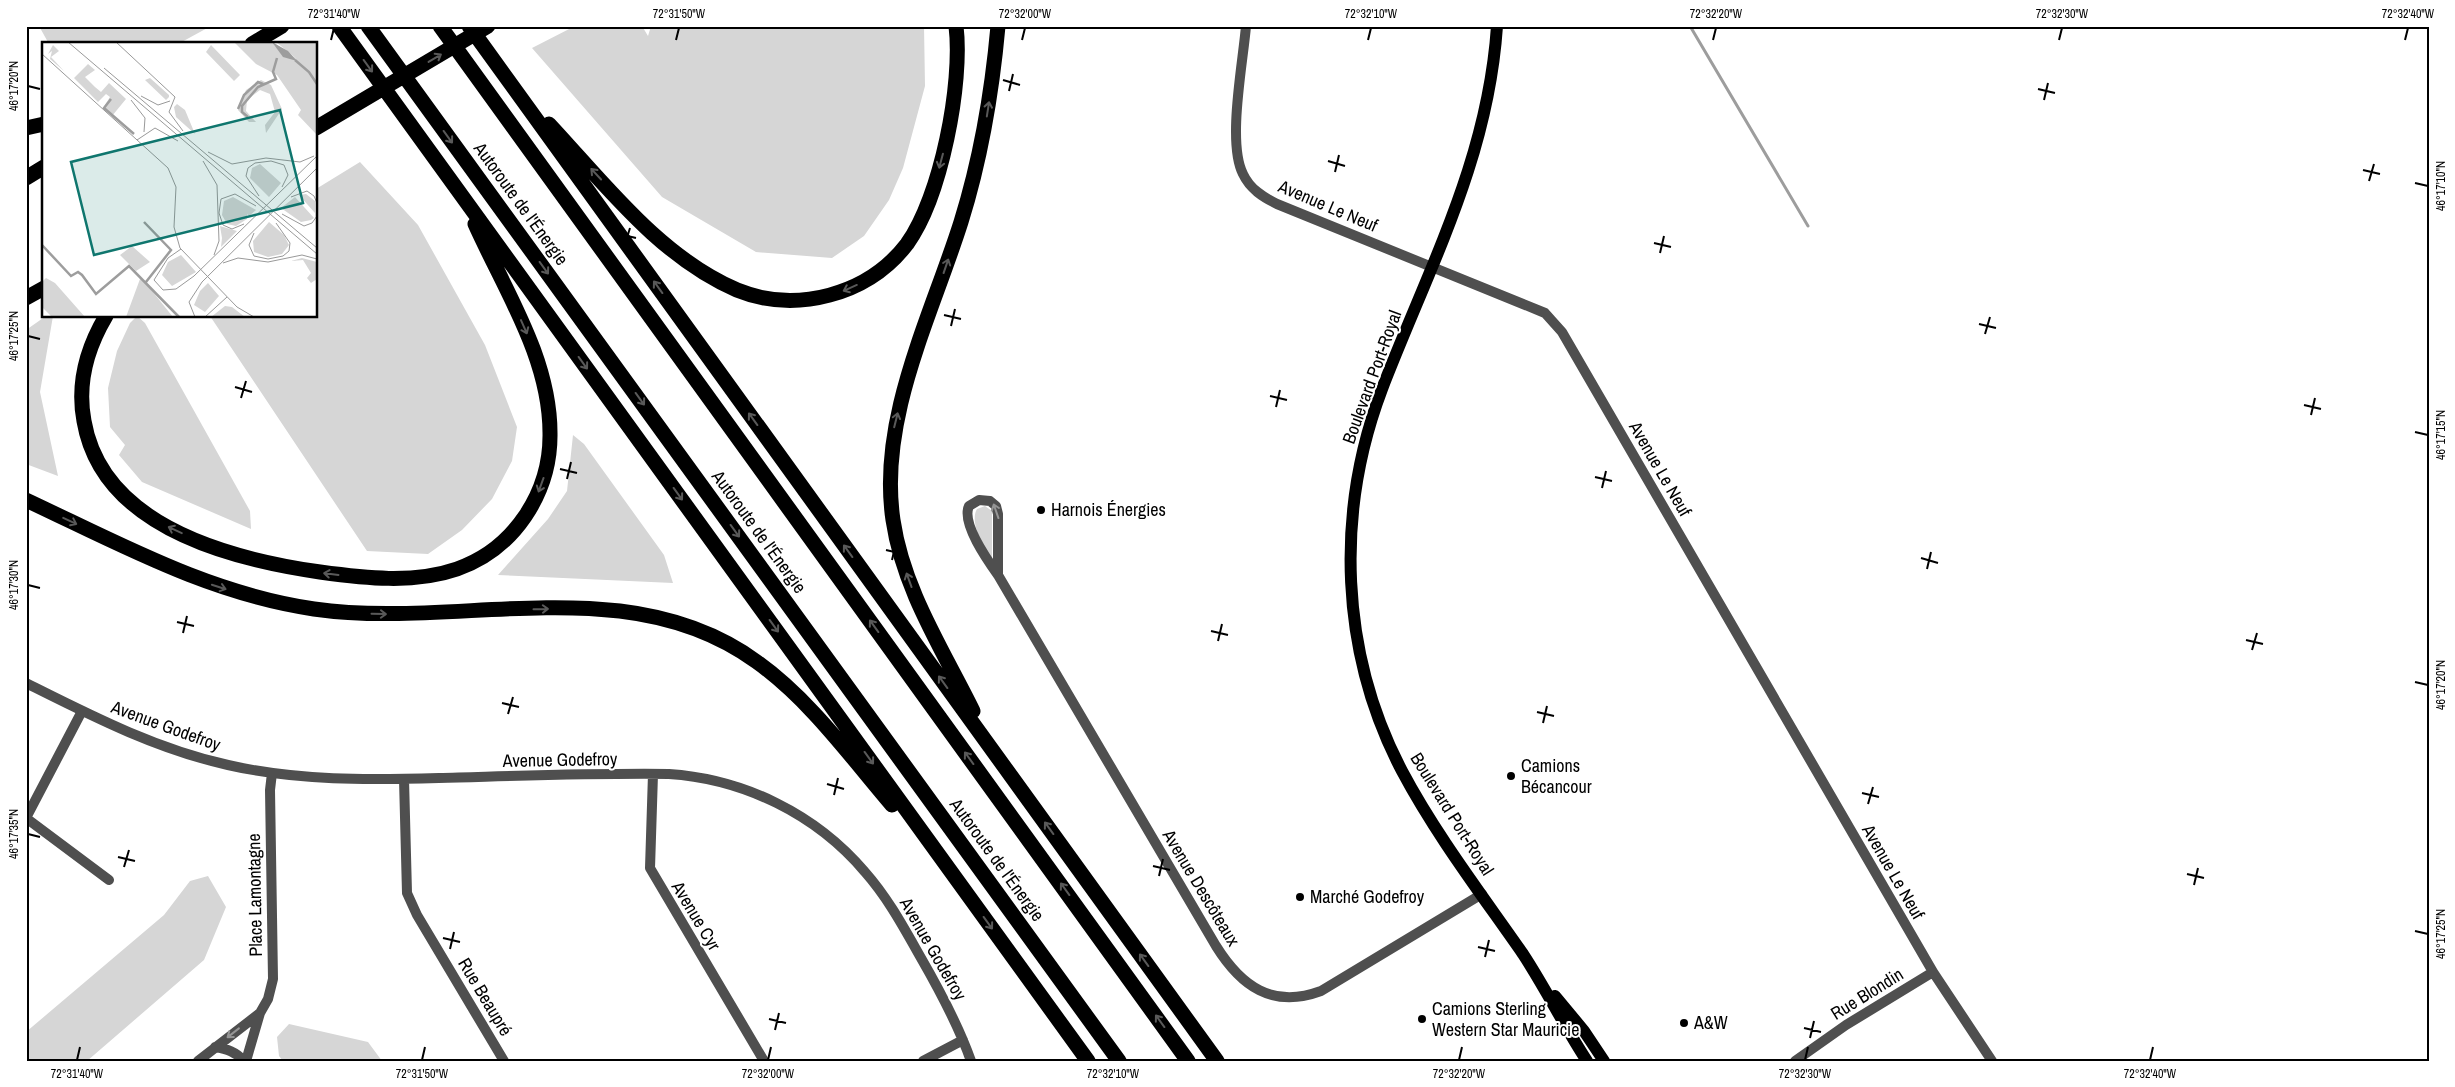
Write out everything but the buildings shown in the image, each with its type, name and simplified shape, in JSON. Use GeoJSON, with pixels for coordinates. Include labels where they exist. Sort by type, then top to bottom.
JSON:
{"type":"FeatureCollection","features":[{"type":"Feature","properties":{"kind":"highway"},"geometry":{"type":"LineString","coordinates":[[255,42],[282,26]]}},
{"type":"Feature","properties":{"kind":"highway"},"geometry":{"type":"LineString","coordinates":[[339,26],[1088,1061]]}},
{"type":"Feature","properties":{"kind":"highway","name":"Autoroute de l'Énergie"},"geometry":{"type":"LineString","coordinates":[[368,26],[1119,1061]]}},
{"type":"Feature","properties":{"kind":"highway"},"geometry":{"type":"LineString","coordinates":[[440,26],[1188,1061]]}},
{"type":"Feature","properties":{"kind":"highway"},"geometry":{"type":"LineString","coordinates":[[469,26],[1217,1061]]}},
{"type":"Feature","properties":{"kind":"highway"},"geometry":{"type":"LineString","coordinates":[[318,129],[488,26]]}},
{"type":"Feature","properties":{"kind":"highway"},"geometry":{"type":"LineString","coordinates":[[506,77],[629,210],[690,263],[718,280],[749,294],[778,300],[807,300],[843,291],[875,275],[896,256],[917,227],[930,195],[948,130],[957,62],[956,26]]}},
{"type":"Feature","properties":{"kind":"highway"},"geometry":{"type":"LineString","coordinates":[[992,750],[909,580],[893,521],[890,470],[893,436],[898,410],[961,221],[979,158],[991,95],[998,26]]}},
{"type":"Feature","properties":{"kind":"highway"},"geometry":{"type":"LineString","coordinates":[[26,128],[42,124]]}},
{"type":"Feature","properties":{"kind":"highway"},"geometry":{"type":"LineString","coordinates":[[26,178],[42,168]]}},
{"type":"Feature","properties":{"kind":"highway"},"geometry":{"type":"LineString","coordinates":[[105,318],[92,343],[84,372],[82,392],[84,425],[91,447],[105,474],[117,490],[142,512],[162,524],[203,542],[251,558],[289,567],[329,574],[387,578],[426,576],[458,568],[491,551],[510,535],[525,518],[544,476],[549,455],[550,431],[545,390],[532,346],[462,196]]}},
{"type":"Feature","properties":{"kind":"highway"},"geometry":{"type":"LineString","coordinates":[[26,298],[42,289]]}},
{"type":"Feature","properties":{"kind":"highway"},"geometry":{"type":"LineString","coordinates":[[26,500],[191,577],[238,593],[286,604],[329,611],[374,614],[610,610],[663,618],[703,631],[748,656],[794,694],[834,737],[960,884]]}},
{"type":"Feature","properties":{"kind":"highway"},"geometry":{"type":"LineString","coordinates":[[1173,1000],[1229,1061]]}},
{"type":"Feature","properties":{"kind":"main road","name":"Boulevard Port-Royal"},"geometry":{"type":"LineString","coordinates":[[1497,26],[1491,82],[1478,142],[1460,199],[1386,380],[1366,438],[1352,512],[1350,549],[1351,588],[1361,658],[1381,726],[1410,786],[1536,973],[1587,1061]]}},
{"type":"Feature","properties":{"kind":"main road","name":"Boulevard Port-Royal"},"geometry":{"type":"LineString","coordinates":[[1536,973],[1584,1031],[1604,1061]]}},
{"type":"Feature","properties":{"kind":"street","name":"Avenue Le Neuf"},"geometry":{"type":"LineString","coordinates":[[1246,26],[1236,144],[1238,164],[1246,181],[1259,194],[1277,204],[1545,313],[1562,332],[1933,972],[1992,1061]]}},
{"type":"Feature","properties":{"kind":"street","name":"Avenue Descôteaux"},"geometry":{"type":"LineString","coordinates":[[998,575],[998,510],[990,501],[979,500],[968,508],[967,519],[988,561],[1216,946],[1231,969],[1251,986],[1269,994],[1283,997],[1307,996],[1321,991],[1482,894]]}},
{"type":"Feature","properties":{"kind":"street","name":"Avenue Godefroy"},"geometry":{"type":"LineString","coordinates":[[26,683],[144,739],[183,753],[228,765],[272,773],[320,778],[404,779],[653,774],[696,777],[751,792],[791,811],[836,843],[866,873],[894,911],[945,1000],[971,1061]]}},
{"type":"Feature","properties":{"kind":"street"},"geometry":{"type":"LineString","coordinates":[[82,711],[26,818],[109,880]]}},
{"type":"Feature","properties":{"kind":"street","name":"Place Lamontagne"},"geometry":{"type":"LineString","coordinates":[[215,1047],[230,1050],[238,1054],[245,1061],[260,1013],[268,999],[273,979],[270,790],[272,773]]}},
{"type":"Feature","properties":{"kind":"street","name":"Avenue Cyr"},"geometry":{"type":"LineString","coordinates":[[653,774],[650,868],[764,1061]]}},
{"type":"Feature","properties":{"kind":"street","name":"Rue Beaupré"},"geometry":{"type":"LineString","coordinates":[[404,779],[407,893],[417,915],[504,1061]]}},
{"type":"Feature","properties":{"kind":"street","name":"Rue Blondin"},"geometry":{"type":"LineString","coordinates":[[1795,1061],[1846,1025],[1933,972]]}},
{"type":"Feature","properties":{"kind":"street","name":"Place Lamontagne"},"geometry":{"type":"LineString","coordinates":[[198,1061],[260,1013]]}},
{"type":"Feature","properties":{"kind":"street"},"geometry":{"type":"LineString","coordinates":[[923,1061],[963,1040]]}},
{"type":"Feature","properties":{"kind":"shaded area"},"geometry":{"type":"Polygon","coordinates":[[[39,26],[211,26],[182,42],[48,42],[39,26]]]}},
{"type":"Feature","properties":{"kind":"shaded area"},"geometry":{"type":"Polygon","coordinates":[[[575,26],[642,26],[648,36],[651,26],[924,26],[925,86],[903,168],[889,200],[864,236],[832,258],[756,252],[662,197],[532,48],[575,26]]]}},
{"type":"Feature","properties":{"kind":"shaded area"},"geometry":{"type":"Polygon","coordinates":[[[360,162],[418,225],[485,345],[517,427],[512,461],[492,499],[462,530],[428,554],[367,551],[211,318],[318,318],[318,188],[360,162]]]}},
{"type":"Feature","properties":{"kind":"shaded area"},"geometry":{"type":"Polygon","coordinates":[[[43,318],[53,318],[40,392],[58,476],[26,464],[26,330],[43,318]]]}},
{"type":"Feature","properties":{"kind":"shaded area"},"geometry":{"type":"Polygon","coordinates":[[[135,318],[139,318],[145,323],[250,511],[251,529],[142,482],[119,455],[125,445],[110,427],[108,388],[117,351],[130,323],[135,318]]]}},
{"type":"Feature","properties":{"kind":"shaded area"},"geometry":{"type":"Polygon","coordinates":[[[573,435],[584,444],[664,555],[673,583],[498,575],[548,519],[567,491],[573,435]]]}},
{"type":"Feature","properties":{"kind":"shaded area"},"geometry":{"type":"Polygon","coordinates":[[[985,506],[992,511],[992,558],[982,542],[975,521],[977,509],[985,506]]]}},
{"type":"Feature","properties":{"kind":"shaded area"},"geometry":{"type":"Polygon","coordinates":[[[208,876],[226,907],[204,960],[87,1061],[26,1061],[26,1032],[164,915],[190,881],[208,876]]]}},
{"type":"Feature","properties":{"kind":"shaded area"},"geometry":{"type":"Polygon","coordinates":[[[289,1024],[368,1042],[382,1061],[283,1061],[279,1056],[277,1037],[289,1024]]]}},
{"type":"Feature","properties":{"kind":"waterway"},"geometry":{"type":"LineString","coordinates":[[1690,26],[1808,226]]}},
{"type":"Feature","properties":{"kind":"place","name":"Harnois Énergies"},"geometry":{"type":"Point","coordinates":[1041,510]}},
{"type":"Feature","properties":{"kind":"place","name":"Camions Bécancour"},"geometry":{"type":"Point","coordinates":[1511,776]}},
{"type":"Feature","properties":{"kind":"place","name":"Marché Godefroy"},"geometry":{"type":"Point","coordinates":[1300,897]}},
{"type":"Feature","properties":{"kind":"place","name":"Camions Sterling Western Star Mauricie"},"geometry":{"type":"Point","coordinates":[1422,1019]}},
{"type":"Feature","properties":{"kind":"place","name":"A&W"},"geometry":{"type":"Point","coordinates":[1684,1023]}}]}
